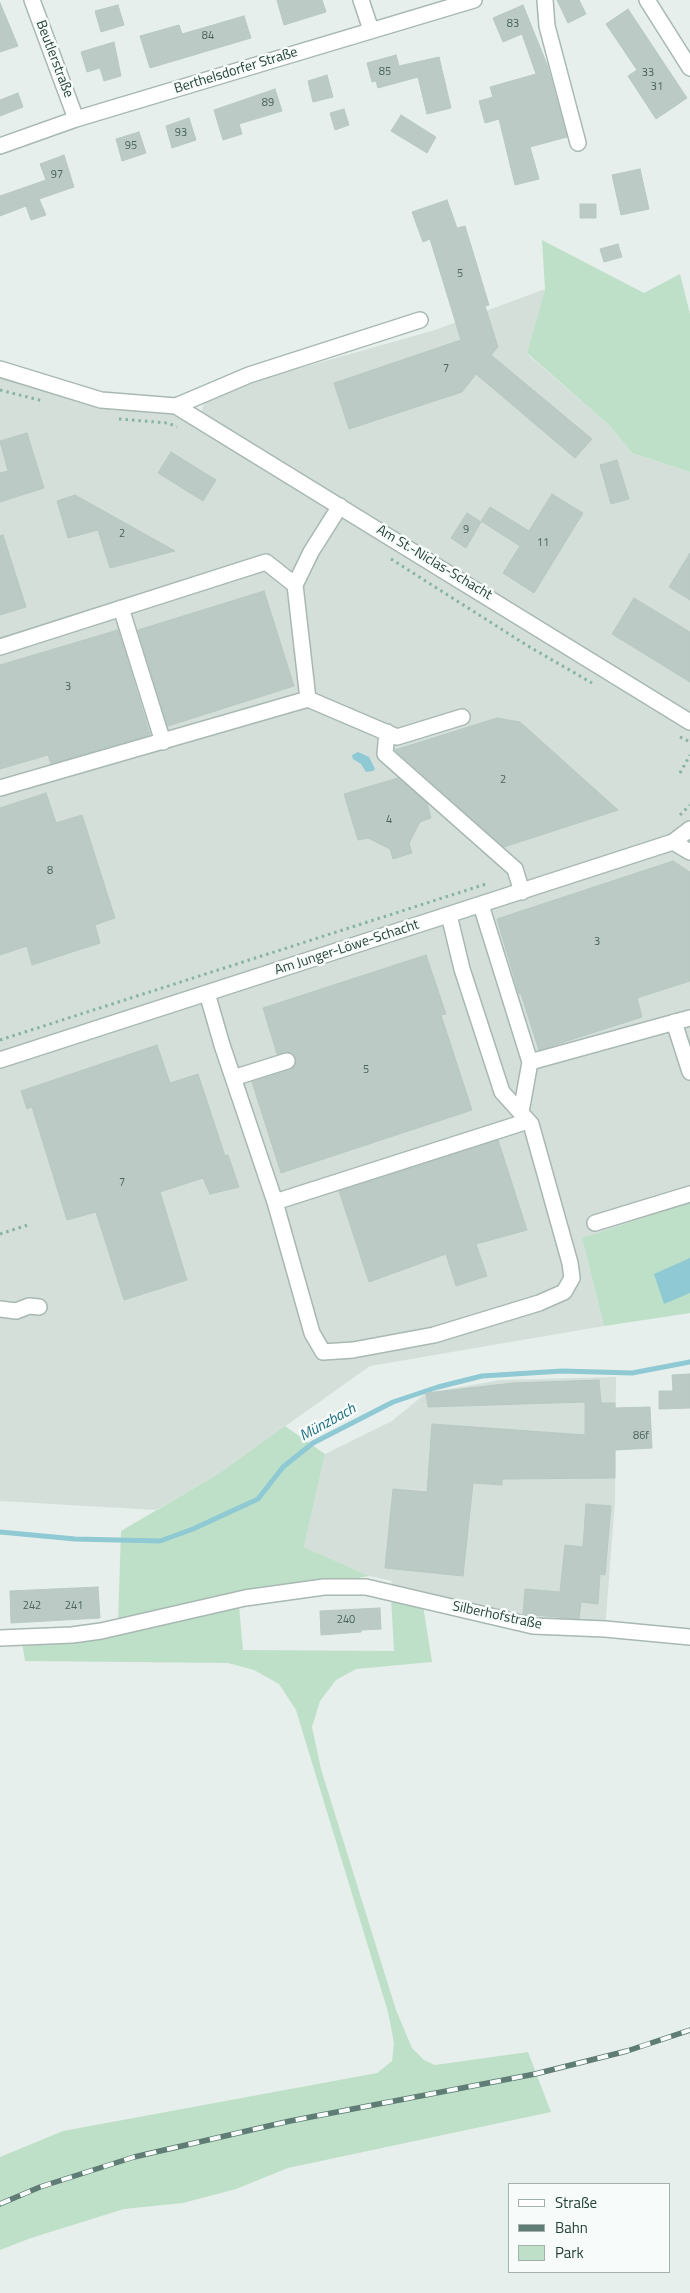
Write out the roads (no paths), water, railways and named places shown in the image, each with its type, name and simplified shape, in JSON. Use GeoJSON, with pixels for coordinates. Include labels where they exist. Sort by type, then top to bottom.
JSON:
{"type":"FeatureCollection","features":[{"type":"Feature","properties":{"kind":"street","name":"Beutlerstraße"},"geometry":{"type":"LineString","coordinates":[[32,0],[76,118]]}},
{"type":"Feature","properties":{"kind":"street"},"geometry":{"type":"LineString","coordinates":[[361,0],[371,30]]}},
{"type":"Feature","properties":{"kind":"street","name":"Berthelsdorfer Straße"},"geometry":{"type":"LineString","coordinates":[[0,146],[76,118],[455,3],[474,0]]}},
{"type":"Feature","properties":{"kind":"street"},"geometry":{"type":"LineString","coordinates":[[545,0],[547,26],[578,143]]}},
{"type":"Feature","properties":{"kind":"street"},"geometry":{"type":"LineString","coordinates":[[647,0],[690,68]]}},
{"type":"Feature","properties":{"kind":"street","name":"Am St.-Niclas-Schacht"},"geometry":{"type":"LineString","coordinates":[[176,406],[249,375],[420,320]]}},
{"type":"Feature","properties":{"kind":"street","name":"Am St.-Niclas-Schacht"},"geometry":{"type":"LineString","coordinates":[[0,370],[101,400],[176,406],[690,722]]}},
{"type":"Feature","properties":{"kind":"street"},"geometry":{"type":"LineString","coordinates":[[308,699],[294,585],[311,552],[340,506]]}},
{"type":"Feature","properties":{"kind":"street"},"geometry":{"type":"LineString","coordinates":[[0,647],[266,562],[294,585]]}},
{"type":"Feature","properties":{"kind":"street"},"geometry":{"type":"LineString","coordinates":[[122,608],[163,742]]}},
{"type":"Feature","properties":{"kind":"street"},"geometry":{"type":"LineString","coordinates":[[0,788],[115,762],[163,742],[308,699],[397,737],[462,717]]}},
{"type":"Feature","properties":{"kind":"street"},"geometry":{"type":"LineString","coordinates":[[387,732],[385,754],[515,869],[522,892]]}},
{"type":"Feature","properties":{"kind":"street","name":"Am Junger-Löwe-Schacht"},"geometry":{"type":"LineString","coordinates":[[0,1060],[673,842],[690,829]]}},
{"type":"Feature","properties":{"kind":"street"},"geometry":{"type":"LineString","coordinates":[[673,842],[690,852]]}},
{"type":"Feature","properties":{"kind":"street"},"geometry":{"type":"LineString","coordinates":[[481,905],[530,1062],[525,1116]]}},
{"type":"Feature","properties":{"kind":"street"},"geometry":{"type":"LineString","coordinates":[[207,993],[233,1078],[275,1202],[312,1333],[323,1352],[352,1350],[434,1335],[539,1304],[564,1292],[572,1278],[570,1263],[539,1147],[525,1116],[502,1092],[462,969],[448,915]]}},
{"type":"Feature","properties":{"kind":"street"},"geometry":{"type":"LineString","coordinates":[[530,1062],[690,1018]]}},
{"type":"Feature","properties":{"kind":"street"},"geometry":{"type":"LineString","coordinates":[[674,1022],[690,1072]]}},
{"type":"Feature","properties":{"kind":"street"},"geometry":{"type":"LineString","coordinates":[[233,1078],[287,1061]]}},
{"type":"Feature","properties":{"kind":"street"},"geometry":{"type":"LineString","coordinates":[[275,1202],[525,1116]]}},
{"type":"Feature","properties":{"kind":"street"},"geometry":{"type":"LineString","coordinates":[[595,1223],[690,1194]]}},
{"type":"Feature","properties":{"kind":"street"},"geometry":{"type":"LineString","coordinates":[[0,1309],[16,1311],[29,1306],[39,1307]]}},
{"type":"Feature","properties":{"kind":"street","name":"Silberhofstraße"},"geometry":{"type":"LineString","coordinates":[[0,1638],[72,1635],[110,1629],[245,1598],[324,1587],[366,1587],[533,1626],[605,1629],[690,1637]]}},
{"type":"Feature","properties":{"kind":"water"},"geometry":{"type":"Polygon","coordinates":[[[358,752],[369,757],[375,769],[373,771],[366,772],[361,764],[353,759],[352,755],[358,752]]]}},
{"type":"Feature","properties":{"kind":"water"},"geometry":{"type":"Polygon","coordinates":[[[690,1258],[690,1293],[664,1304],[654,1274],[690,1258]]]}},
{"type":"Feature","properties":{"kind":"waterway","name":"Münzbach"},"geometry":{"type":"LineString","coordinates":[[0,1532],[75,1539],[160,1541],[193,1529],[258,1499],[283,1467],[313,1443],[393,1402],[438,1387],[482,1376],[562,1371],[632,1373],[690,1362]]}},
{"type":"Feature","properties":{"kind":"railway"},"geometry":{"type":"LineString","coordinates":[[0,2204],[40,2187],[134,2157],[290,2121],[535,2074],[627,2051],[690,2030]]}}]}
